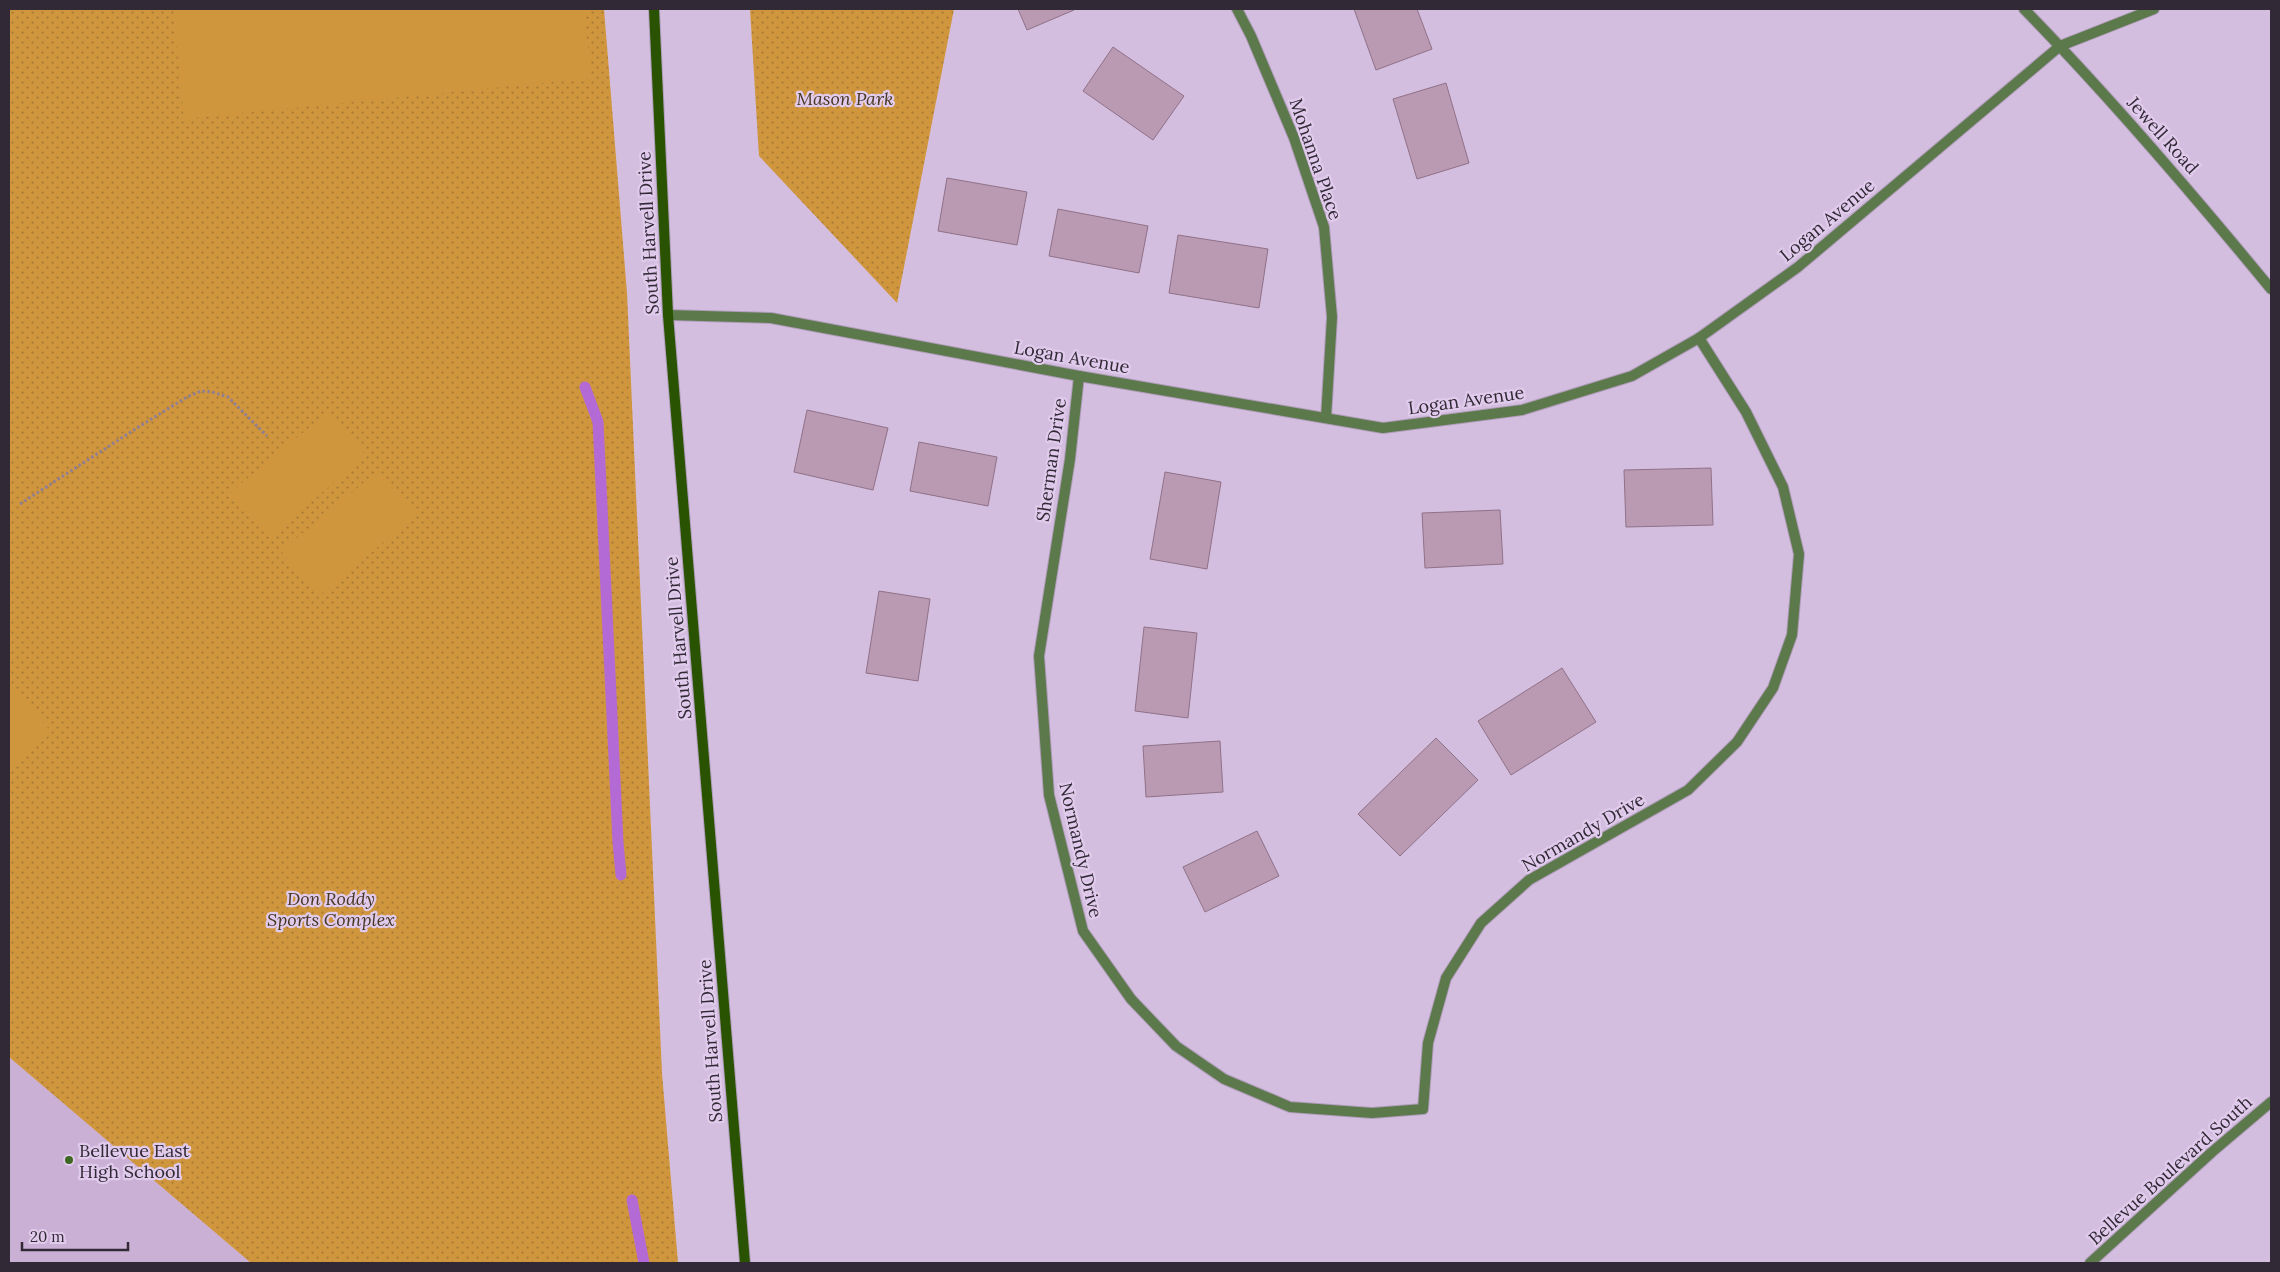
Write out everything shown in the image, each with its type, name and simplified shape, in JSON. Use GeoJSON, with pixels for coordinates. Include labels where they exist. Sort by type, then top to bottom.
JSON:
{"type":"FeatureCollection","features":[{"type":"Feature","properties":{"kind":"main road","name":"South Harvell Drive"},"geometry":{"type":"LineString","coordinates":[[654,9],[668,315],[746,1263]]}},
{"type":"Feature","properties":{"kind":"street","name":"Mohanna Place"},"geometry":{"type":"LineString","coordinates":[[1236,9],[1251,36],[1294,138],[1324,227],[1332,317],[1326,418]]}},
{"type":"Feature","properties":{"kind":"street","name":"Jewell Road"},"geometry":{"type":"LineString","coordinates":[[2024,9],[2060,46],[2180,179],[2271,289]]}},
{"type":"Feature","properties":{"kind":"street","name":"Logan Avenue"},"geometry":{"type":"LineString","coordinates":[[668,315],[771,318],[1078,376],[1383,428],[1522,410],[1632,376],[1700,338],[1798,267],[2060,46],[2154,9]]}},
{"type":"Feature","properties":{"kind":"street","name":"Normandy Drive"},"geometry":{"type":"LineString","coordinates":[[1056,548],[1039,656],[1049,795],[1083,931],[1131,999],[1176,1046],[1224,1079],[1290,1107],[1372,1113],[1423,1109],[1428,1043],[1446,978],[1481,923],[1529,880],[1688,790],[1737,742],[1773,688],[1792,635],[1799,554],[1783,487],[1746,412],[1700,338]]}},
{"type":"Feature","properties":{"kind":"street","name":"Sherman Drive"},"geometry":{"type":"LineString","coordinates":[[1056,548],[1070,458],[1078,376]]}},
{"type":"Feature","properties":{"kind":"street","name":"Bellevue Boulevard South"},"geometry":{"type":"LineString","coordinates":[[2090,1263],[2212,1152],[2271,1102]]}},
{"type":"Feature","properties":{"kind":"path"},"geometry":{"type":"LineString","coordinates":[[20,504],[140,426],[187,397],[201,391],[228,396],[267,436]]}},
{"type":"Feature","properties":{"kind":"shaded area","name":"Bellevue East High School"},"geometry":{"type":"Polygon","coordinates":[[[9,1057],[251,1263],[9,1263],[9,1057]]]}},
{"type":"Feature","properties":{"kind":"green space","name":"Don Roddy Sports Complex"},"geometry":{"type":"Polygon","coordinates":[[[9,9],[604,9],[627,293],[662,1073],[678,1263],[251,1263],[9,1057],[9,9]]]}},
{"type":"Feature","properties":{"kind":"green space"},"geometry":{"type":"Polygon","coordinates":[[[173,9],[584,9],[591,78],[184,119],[173,9]]]}},
{"type":"Feature","properties":{"kind":"green space","name":"Mason Park"},"geometry":{"type":"Polygon","coordinates":[[[750,9],[954,9],[897,303],[759,156],[750,9]]]}},
{"type":"Feature","properties":{"kind":"green space"},"geometry":{"type":"Polygon","coordinates":[[[329,411],[366,456],[269,537],[231,492],[329,411]]]}},
{"type":"Feature","properties":{"kind":"green space"},"geometry":{"type":"Polygon","coordinates":[[[379,470],[416,515],[319,596],[281,551],[379,470]]]}},
{"type":"Feature","properties":{"kind":"green space"},"geometry":{"type":"Polygon","coordinates":[[[14,686],[52,733],[9,768],[9,690],[14,686]]]}},
{"type":"Feature","properties":{"kind":"building"},"geometry":{"type":"Polygon","coordinates":[[[1018,9],[1073,9],[1074,10],[1027,30],[1018,9]]]}},
{"type":"Feature","properties":{"kind":"building"},"geometry":{"type":"Polygon","coordinates":[[[1354,9],[1417,9],[1432,49],[1376,70],[1354,9]]]}},
{"type":"Feature","properties":{"kind":"building"},"geometry":{"type":"Polygon","coordinates":[[[1113,47],[1184,96],[1153,140],[1083,91],[1113,47]]]}},
{"type":"Feature","properties":{"kind":"building"},"geometry":{"type":"Polygon","coordinates":[[[1446,83],[1469,163],[1417,179],[1393,99],[1446,83]]]}},
{"type":"Feature","properties":{"kind":"building"},"geometry":{"type":"Polygon","coordinates":[[[947,178],[1027,192],[1017,245],[938,231],[947,178]]]}},
{"type":"Feature","properties":{"kind":"building"},"geometry":{"type":"Polygon","coordinates":[[[1058,209],[1148,226],[1139,273],[1049,256],[1058,209]]]}},
{"type":"Feature","properties":{"kind":"building"},"geometry":{"type":"Polygon","coordinates":[[[1178,235],[1268,249],[1259,308],[1169,293],[1178,235]]]}},
{"type":"Feature","properties":{"kind":"building"},"geometry":{"type":"Polygon","coordinates":[[[807,410],[888,428],[873,490],[794,472],[807,410]]]}},
{"type":"Feature","properties":{"kind":"building"},"geometry":{"type":"Polygon","coordinates":[[[919,442],[997,457],[988,506],[910,491],[919,442]]]}},
{"type":"Feature","properties":{"kind":"building"},"geometry":{"type":"Polygon","coordinates":[[[1711,468],[1713,525],[1626,527],[1624,470],[1711,468]]]}},
{"type":"Feature","properties":{"kind":"building"},"geometry":{"type":"Polygon","coordinates":[[[1165,472],[1221,482],[1207,569],[1150,559],[1165,472]]]}},
{"type":"Feature","properties":{"kind":"building"},"geometry":{"type":"Polygon","coordinates":[[[1500,510],[1503,564],[1425,568],[1422,513],[1500,510]]]}},
{"type":"Feature","properties":{"kind":"building"},"geometry":{"type":"Polygon","coordinates":[[[879,591],[930,599],[918,681],[866,673],[879,591]]]}},
{"type":"Feature","properties":{"kind":"building"},"geometry":{"type":"Polygon","coordinates":[[[1144,627],[1197,633],[1188,718],[1135,711],[1144,627]]]}},
{"type":"Feature","properties":{"kind":"building"},"geometry":{"type":"Polygon","coordinates":[[[1562,668],[1596,722],[1511,775],[1478,721],[1562,668]]]}},
{"type":"Feature","properties":{"kind":"building"},"geometry":{"type":"Polygon","coordinates":[[[1436,738],[1478,780],[1400,856],[1358,814],[1436,738]]]}},
{"type":"Feature","properties":{"kind":"building"},"geometry":{"type":"Polygon","coordinates":[[[1220,741],[1223,792],[1146,797],[1143,746],[1220,741]]]}},
{"type":"Feature","properties":{"kind":"building"},"geometry":{"type":"Polygon","coordinates":[[[1257,831],[1279,876],[1205,912],[1183,867],[1257,831]]]}},
{"type":"Feature","properties":{"kind":"waterway"},"geometry":{"type":"LineString","coordinates":[[585,387],[598,422],[621,875]]}},
{"type":"Feature","properties":{"kind":"waterway"},"geometry":{"type":"LineString","coordinates":[[632,1200],[644,1263]]}},
{"type":"Feature","properties":{"kind":"place","name":"Bellevue East High School"},"geometry":{"type":"Point","coordinates":[69,1160]}}]}
